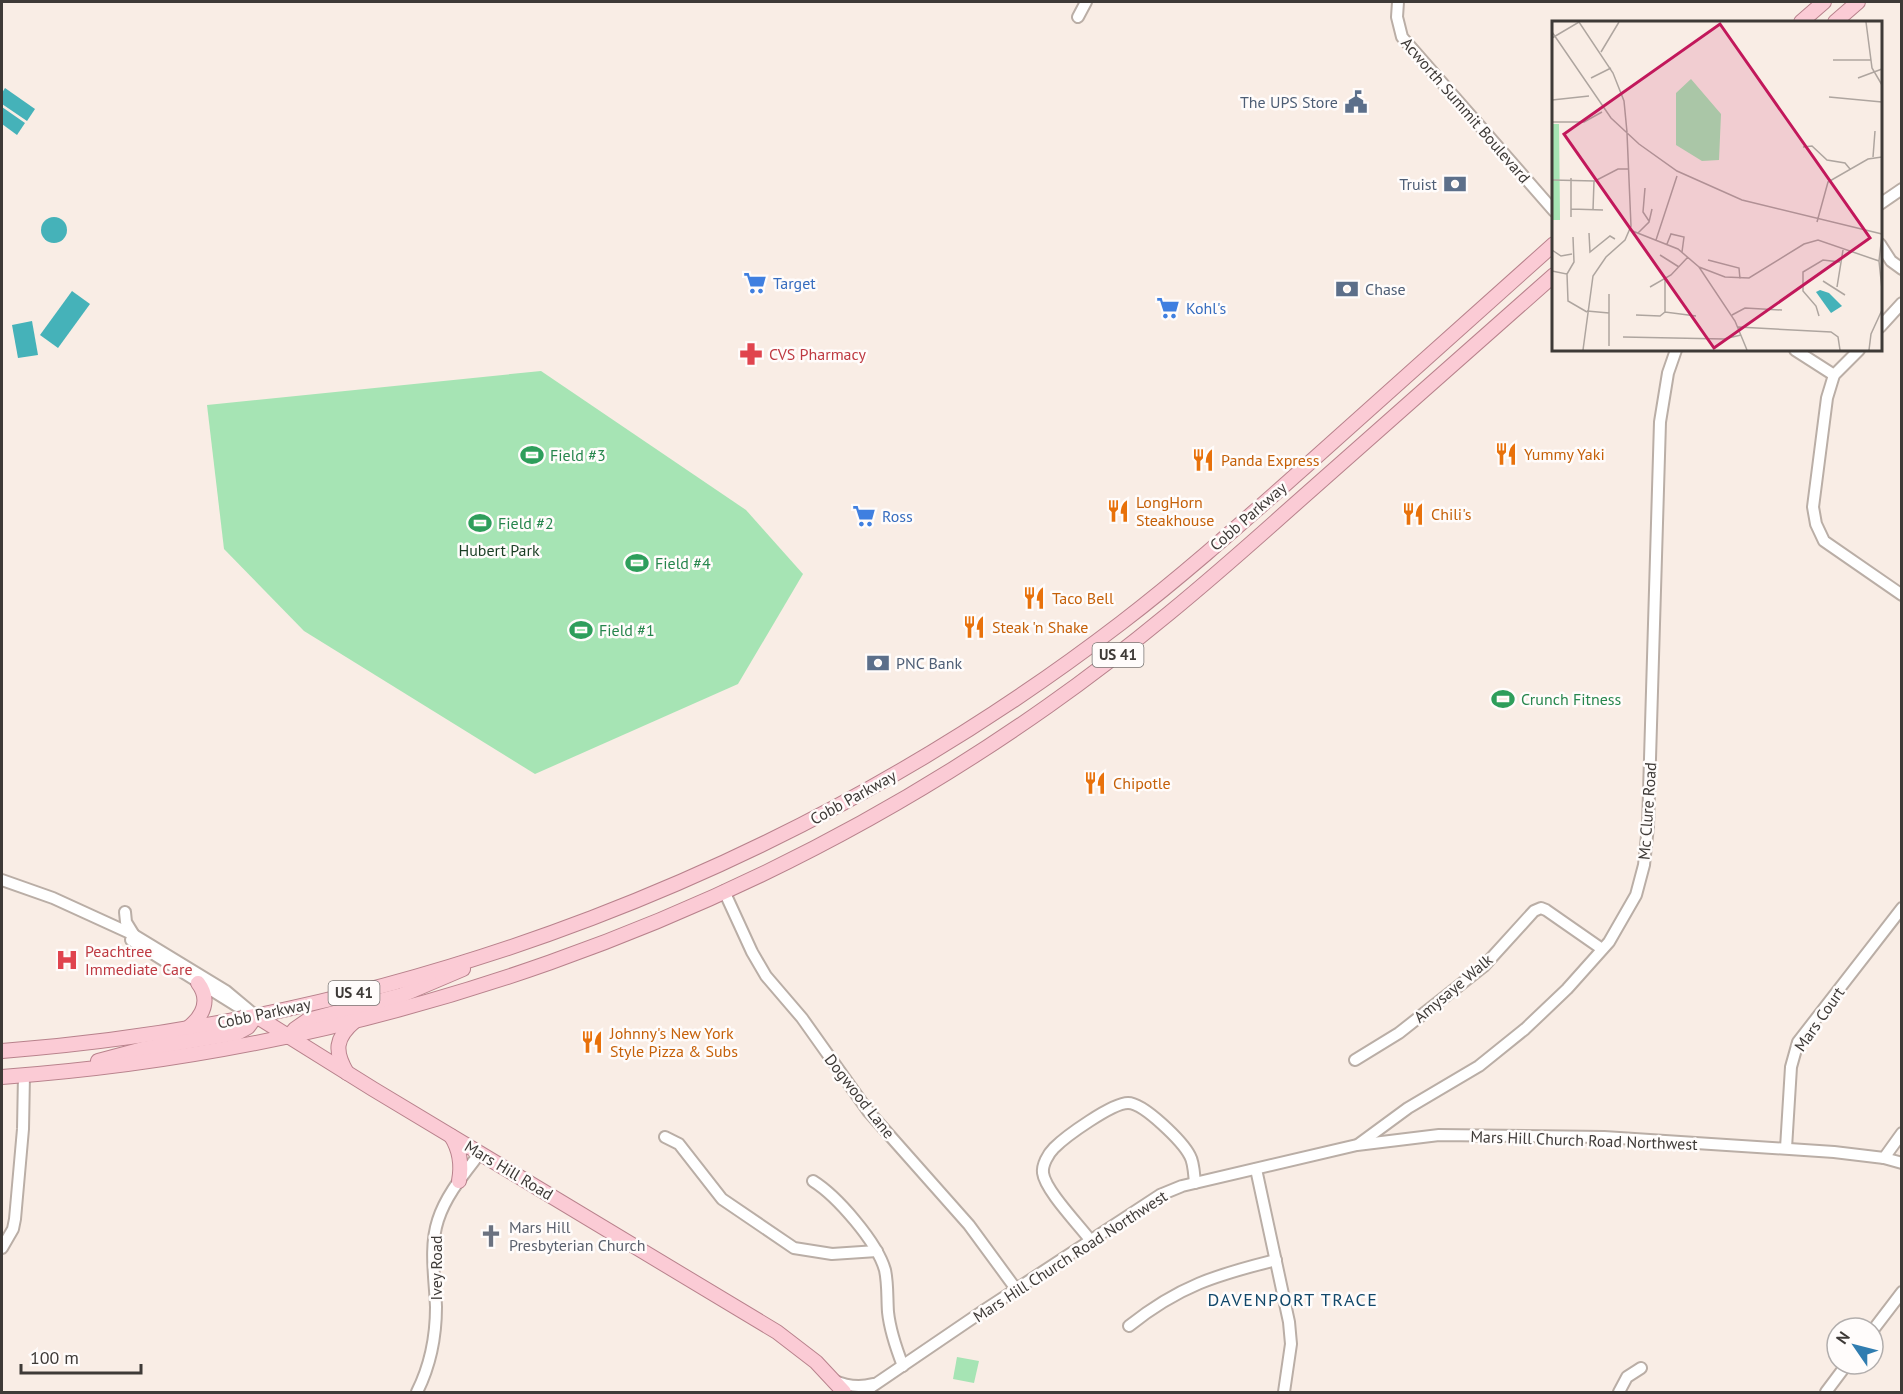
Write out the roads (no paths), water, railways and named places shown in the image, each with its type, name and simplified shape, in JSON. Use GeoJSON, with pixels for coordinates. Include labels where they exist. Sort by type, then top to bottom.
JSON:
{"type":"FeatureCollection","features":[{"type":"Feature","properties":{"kind":"main road"},"geometry":{"type":"LineString","coordinates":[[1802,21],[1824,2]]}},
{"type":"Feature","properties":{"kind":"main road"},"geometry":{"type":"LineString","coordinates":[[1836,21],[1858,2]]}},
{"type":"Feature","properties":{"kind":"main road","name":"Cobb Parkway"},"geometry":{"type":"LineString","coordinates":[[2,1051],[101,1042],[256,1016],[371,989],[495,952],[553,933],[617,908],[738,856],[860,794],[1002,709],[1119,625],[1187,570],[1552,245]]}},
{"type":"Feature","properties":{"kind":"main road","name":"Cobb Parkway"},"geometry":{"type":"LineString","coordinates":[[2,1077],[171,1058],[288,1037],[444,996],[569,955],[650,924],[829,840],[1020,726],[1160,622],[1237,557],[1552,276]]}},
{"type":"Feature","properties":{"kind":"main road"},"geometry":{"type":"LineString","coordinates":[[288,1037],[308,1020],[402,995],[444,979],[495,952]]}},
{"type":"Feature","properties":{"kind":"main road"},"geometry":{"type":"LineString","coordinates":[[188,1028],[201,1016],[205,1004],[203,991],[198,983]]}},
{"type":"Feature","properties":{"kind":"main road"},"geometry":{"type":"LineString","coordinates":[[74,1070],[123,1054],[237,1034],[245,1029],[256,1016]]}},
{"type":"Feature","properties":{"kind":"main road","name":"Mars Hill Road"},"geometry":{"type":"LineString","coordinates":[[256,1016],[777,1332],[798,1347],[844,1392]]}},
{"type":"Feature","properties":{"kind":"main road"},"geometry":{"type":"LineString","coordinates":[[347,1073],[340,1059],[339,1041],[345,1029],[355,1021]]}},
{"type":"Feature","properties":{"kind":"main road"},"geometry":{"type":"LineString","coordinates":[[451,1136],[460,1158],[459,1181]]}},
{"type":"Feature","properties":{"kind":"street"},"geometry":{"type":"LineString","coordinates":[[1078,17],[1086,2]]}},
{"type":"Feature","properties":{"kind":"street","name":"Acworth Summit Boulevard"},"geometry":{"type":"LineString","coordinates":[[1398,2],[1396,16],[1402,37],[1552,209]]}},
{"type":"Feature","properties":{"kind":"street"},"geometry":{"type":"LineString","coordinates":[[1882,203],[1902,189]]}},
{"type":"Feature","properties":{"kind":"street"},"geometry":{"type":"LineString","coordinates":[[1882,246],[1891,261],[1902,269]]}},
{"type":"Feature","properties":{"kind":"street"},"geometry":{"type":"LineString","coordinates":[[1882,326],[1902,303]]}},
{"type":"Feature","properties":{"kind":"street","name":"Mc Clure Road"},"geometry":{"type":"LineString","coordinates":[[1357,1145],[1408,1108],[1479,1066],[1526,1029],[1567,989],[1602,949],[1625,916],[1636,895],[1644,865],[1653,703],[1660,422],[1668,373],[1677,351]]}},
{"type":"Feature","properties":{"kind":"street"},"geometry":{"type":"LineString","coordinates":[[1797,351],[1834,375]]}},
{"type":"Feature","properties":{"kind":"street"},"geometry":{"type":"LineString","coordinates":[[1858,351],[1834,375],[1827,398],[1813,507],[1816,524],[1824,541],[1902,595]]}},
{"type":"Feature","properties":{"kind":"street"},"geometry":{"type":"LineString","coordinates":[[2,880],[61,902],[134,935],[226,991],[256,1016]]}},
{"type":"Feature","properties":{"kind":"street","name":"Dogwood Lane"},"geometry":{"type":"LineString","coordinates":[[724,891],[766,976],[802,1018],[868,1111],[969,1225],[1016,1289]]}},
{"type":"Feature","properties":{"kind":"street","name":"Amysaye Walk"},"geometry":{"type":"LineString","coordinates":[[1355,1060],[1399,1033],[1484,966],[1534,911],[1541,908],[1546,910],[1602,949]]}},
{"type":"Feature","properties":{"kind":"street","name":"Mars Court"},"geometry":{"type":"LineString","coordinates":[[1786,1148],[1791,1067],[1798,1042],[1902,908]]}},
{"type":"Feature","properties":{"kind":"street"},"geometry":{"type":"LineString","coordinates":[[125,912],[126,922],[134,935]]}},
{"type":"Feature","properties":{"kind":"street"},"geometry":{"type":"LineString","coordinates":[[115,927],[146,951],[256,1016]]}},
{"type":"Feature","properties":{"kind":"street"},"geometry":{"type":"LineString","coordinates":[[2,1248],[13,1229],[15,1219],[23,1129],[24,1075]]}},
{"type":"Feature","properties":{"kind":"street"},"geometry":{"type":"LineString","coordinates":[[1090,1241],[1052,1191],[1043,1171],[1045,1161],[1053,1149],[1116,1105],[1128,1103],[1136,1105],[1154,1117],[1191,1157],[1195,1183]]}},
{"type":"Feature","properties":{"kind":"street"},"geometry":{"type":"LineString","coordinates":[[1884,1158],[1902,1134]]}},
{"type":"Feature","properties":{"kind":"street","name":"Mars Hill Church Road Northwest"},"geometry":{"type":"LineString","coordinates":[[864,1392],[1160,1195],[1195,1183],[1357,1145],[1439,1135],[1604,1137],[1786,1148],[1901,1161]]}},
{"type":"Feature","properties":{"kind":"street"},"geometry":{"type":"LineString","coordinates":[[665,1137],[679,1144],[722,1199],[794,1248],[832,1254],[877,1251]]}},
{"type":"Feature","properties":{"kind":"street","name":"Ivey Road"},"geometry":{"type":"LineString","coordinates":[[417,1392],[425,1376],[435,1333],[436,1228],[443,1208],[480,1153]]}},
{"type":"Feature","properties":{"kind":"street"},"geometry":{"type":"LineString","coordinates":[[1256,1168],[1289,1322],[1291,1344],[1284,1392]]}},
{"type":"Feature","properties":{"kind":"street"},"geometry":{"type":"LineString","coordinates":[[813,1181],[826,1189],[868,1237],[877,1251],[885,1272],[892,1336],[903,1366]]}},
{"type":"Feature","properties":{"kind":"street"},"geometry":{"type":"LineString","coordinates":[[1130,1326],[1151,1308],[1186,1288],[1221,1274],[1276,1260]]}},
{"type":"Feature","properties":{"kind":"street"},"geometry":{"type":"LineString","coordinates":[[1884,1316],[1900,1297]]}},
{"type":"Feature","properties":{"kind":"street"},"geometry":{"type":"LineString","coordinates":[[1619,1392],[1628,1377],[1641,1368]]}},
{"type":"Feature","properties":{"kind":"street"},"geometry":{"type":"LineString","coordinates":[[1826,1392],[1838,1376]]}},
{"type":"Feature","properties":{"kind":"street"},"geometry":{"type":"LineString","coordinates":[[832,1379],[858,1386],[879,1382]]}},
{"type":"Feature","properties":{"kind":"water"},"geometry":{"type":"Polygon","coordinates":[[[5,88],[35,109],[27,121],[2,104],[2,93],[5,88]]]}},
{"type":"Feature","properties":{"kind":"water"},"geometry":{"type":"Polygon","coordinates":[[[2,107],[25,123],[17,135],[2,124],[2,107]]]}},
{"type":"Feature","properties":{"kind":"water"},"geometry":{"type":"Polygon","coordinates":[[[54,217],[63,221],[67,230],[63,239],[54,243],[45,239],[41,230],[45,221],[54,217]]]}},
{"type":"Feature","properties":{"kind":"water"},"geometry":{"type":"Polygon","coordinates":[[[72,291],[90,304],[58,348],[40,335],[72,291]]]}},
{"type":"Feature","properties":{"kind":"water"},"geometry":{"type":"Polygon","coordinates":[[[32,321],[38,355],[18,358],[12,325],[32,321]]]}},
{"type":"Feature","properties":{"kind":"place","name":"The UPS Store"},"geometry":{"type":"Point","coordinates":[1356,102]}},
{"type":"Feature","properties":{"kind":"place","name":"Truist"},"geometry":{"type":"Point","coordinates":[1455,184]}},
{"type":"Feature","properties":{"kind":"place","name":"Target"},"geometry":{"type":"Point","coordinates":[755,283]}},
{"type":"Feature","properties":{"kind":"place","name":"Chase"},"geometry":{"type":"Point","coordinates":[1347,289]}},
{"type":"Feature","properties":{"kind":"place","name":"Kohl's"},"geometry":{"type":"Point","coordinates":[1168,308]}},
{"type":"Feature","properties":{"kind":"place","name":"CVS Pharmacy"},"geometry":{"type":"Point","coordinates":[751,354]}},
{"type":"Feature","properties":{"kind":"place","name":"Yummy Yaki"},"geometry":{"type":"Point","coordinates":[1506,454]}},
{"type":"Feature","properties":{"kind":"place","name":"Field #3"},"geometry":{"type":"Point","coordinates":[532,455]}},
{"type":"Feature","properties":{"kind":"place","name":"Panda Express"},"geometry":{"type":"Point","coordinates":[1203,460]}},
{"type":"Feature","properties":{"kind":"place","name":"LongHorn Steakhouse"},"geometry":{"type":"Point","coordinates":[1118,511]}},
{"type":"Feature","properties":{"kind":"place","name":"Chili's"},"geometry":{"type":"Point","coordinates":[1413,514]}},
{"type":"Feature","properties":{"kind":"place","name":"Ross"},"geometry":{"type":"Point","coordinates":[864,516]}},
{"type":"Feature","properties":{"kind":"place","name":"Field #2"},"geometry":{"type":"Point","coordinates":[480,523]}},
{"type":"Feature","properties":{"kind":"place","name":"Field #4"},"geometry":{"type":"Point","coordinates":[637,563]}},
{"type":"Feature","properties":{"kind":"place","name":"Taco Bell"},"geometry":{"type":"Point","coordinates":[1034,598]}},
{"type":"Feature","properties":{"kind":"place","name":"Steak 'n Shake"},"geometry":{"type":"Point","coordinates":[974,627]}},
{"type":"Feature","properties":{"kind":"place","name":"Field #1"},"geometry":{"type":"Point","coordinates":[581,630]}},
{"type":"Feature","properties":{"kind":"place","name":"PNC Bank"},"geometry":{"type":"Point","coordinates":[878,663]}},
{"type":"Feature","properties":{"kind":"place","name":"Crunch Fitness"},"geometry":{"type":"Point","coordinates":[1503,699]}},
{"type":"Feature","properties":{"kind":"place","name":"Chipotle"},"geometry":{"type":"Point","coordinates":[1095,783]}},
{"type":"Feature","properties":{"kind":"place","name":"Peachtree Immediate Care"},"geometry":{"type":"Point","coordinates":[67,960]}},
{"type":"Feature","properties":{"kind":"place","name":"Johnny's New York Style Pizza & Subs"},"geometry":{"type":"Point","coordinates":[592,1042]}},
{"type":"Feature","properties":{"kind":"place","name":"Mars Hill Presbyterian Church"},"geometry":{"type":"Point","coordinates":[491,1236]}},
{"type":"Feature","properties":{"kind":"district","name":"DAVENPORT TRACE"},"geometry":{"type":"Point","coordinates":[1293,1300]}},
{"type":"Feature","properties":{"kind":"park label","name":"Hubert Park"},"geometry":{"type":"Point","coordinates":[499,550]}}]}
